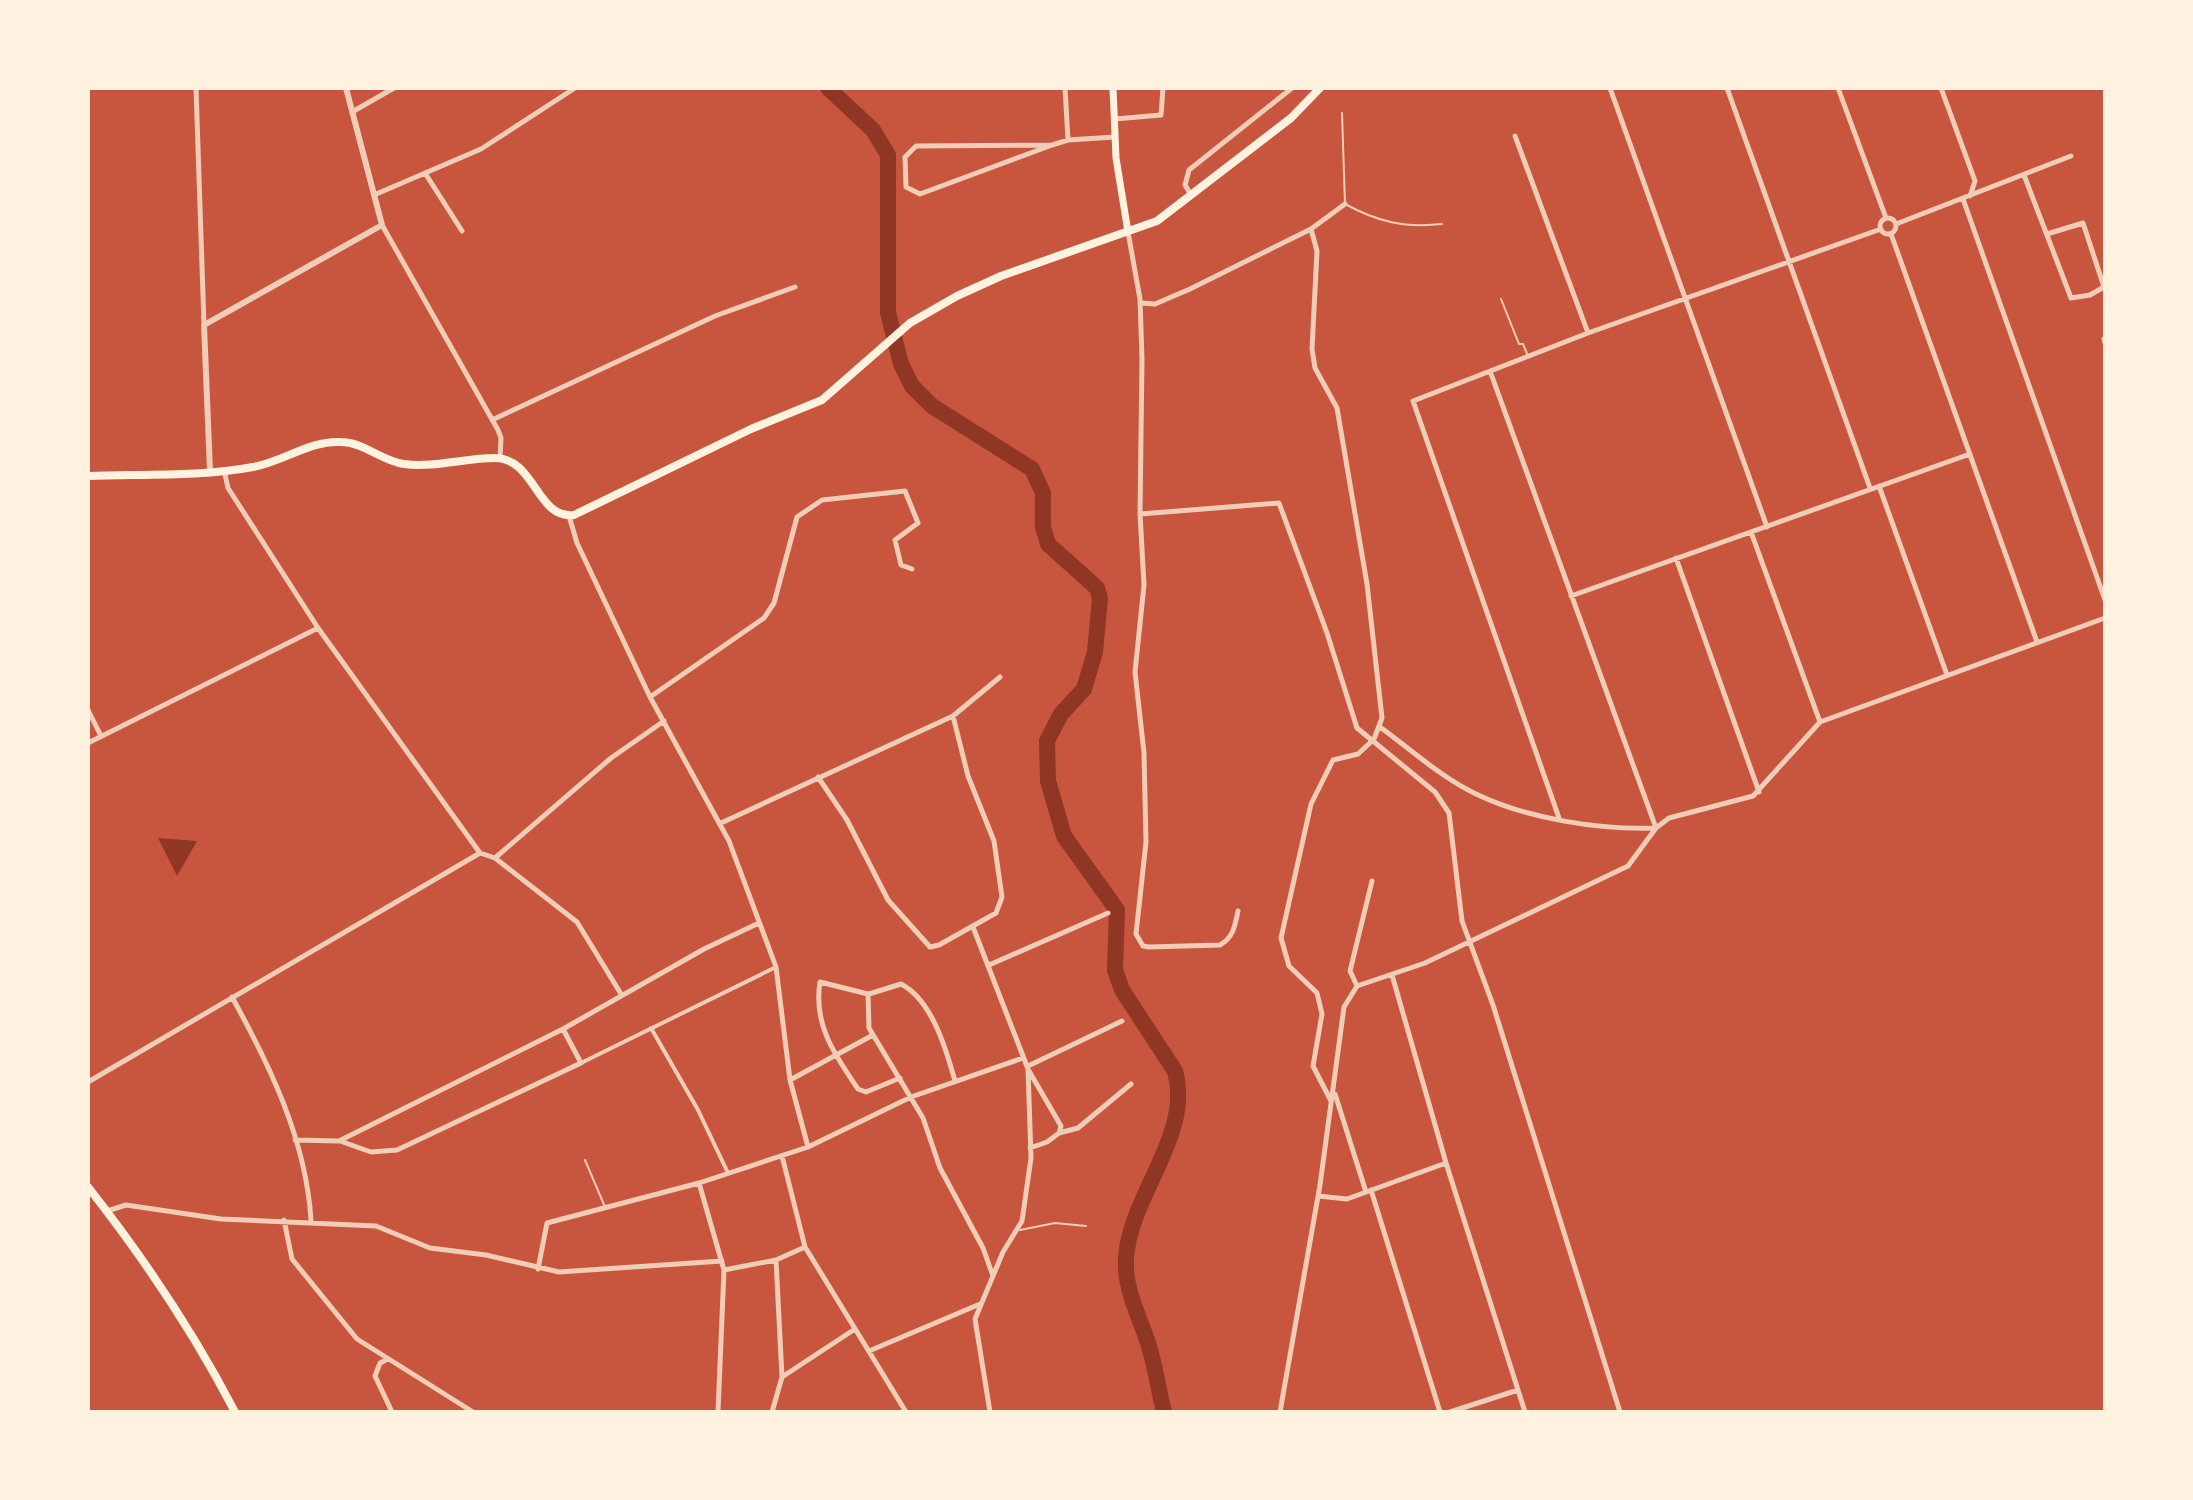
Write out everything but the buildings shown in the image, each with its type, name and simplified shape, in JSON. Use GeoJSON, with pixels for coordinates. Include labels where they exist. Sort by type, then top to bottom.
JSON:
{"type":"FeatureCollection","features":[{"type":"Feature","properties":{"kind":"main road"},"geometry":{"type":"LineString","coordinates":[[1113,88],[1128,232]]}},
{"type":"Feature","properties":{"kind":"main road"},"geometry":{"type":"LineString","coordinates":[[88,476],[256,467],[318,445],[341,441],[408,465],[500,458],[518,465],[551,507],[569,516],[751,429],[814,403],[835,390],[906,327],[989,281],[1157,221],[1291,118],[1320,88]]}},
{"type":"Feature","properties":{"kind":"main road"},"geometry":{"type":"LineString","coordinates":[[88,1187],[207,1359],[235,1412]]}},
{"type":"Feature","properties":{"kind":"street"},"geometry":{"type":"LineString","coordinates":[[196,88],[210,471]]}},
{"type":"Feature","properties":{"kind":"street"},"geometry":{"type":"LineString","coordinates":[[346,88],[382,225],[492,420],[501,438],[500,458]]}},
{"type":"Feature","properties":{"kind":"street"},"geometry":{"type":"LineString","coordinates":[[352,112],[394,88]]}},
{"type":"Feature","properties":{"kind":"street"},"geometry":{"type":"LineString","coordinates":[[374,195],[481,149],[575,88]]}},
{"type":"Feature","properties":{"kind":"street"},"geometry":{"type":"LineString","coordinates":[[1065,88],[1068,140]]}},
{"type":"Feature","properties":{"kind":"street"},"geometry":{"type":"LineString","coordinates":[[1115,119],[1161,115],[1163,88]]}},
{"type":"Feature","properties":{"kind":"street"},"geometry":{"type":"LineString","coordinates":[[1191,195],[1185,185],[1189,170],[1292,88]]}},
{"type":"Feature","properties":{"kind":"street"},"geometry":{"type":"LineString","coordinates":[[1610,88],[1767,527]]}},
{"type":"Feature","properties":{"kind":"street"},"geometry":{"type":"LineString","coordinates":[[1727,88],[1870,488]]}},
{"type":"Feature","properties":{"kind":"street"},"geometry":{"type":"LineString","coordinates":[[1838,88],[1886,218],[1896,224]]}},
{"type":"Feature","properties":{"kind":"street"},"geometry":{"type":"LineString","coordinates":[[1941,88],[1975,181],[1966,198],[2105,600]]}},
{"type":"Feature","properties":{"kind":"street"},"geometry":{"type":"LineString","coordinates":[[1515,136],[1588,333]]}},
{"type":"Feature","properties":{"kind":"street"},"geometry":{"type":"LineString","coordinates":[[1052,145],[916,146],[905,157],[906,187],[920,194],[1068,140],[1116,137]]}},
{"type":"Feature","properties":{"kind":"street"},"geometry":{"type":"LineString","coordinates":[[1891,234],[1896,224],[2071,156]]}},
{"type":"Feature","properties":{"kind":"street"},"geometry":{"type":"LineString","coordinates":[[425,173],[462,231]]}},
{"type":"Feature","properties":{"kind":"street"},"geometry":{"type":"LineString","coordinates":[[2024,175],[2071,298],[2090,295],[2104,287],[2083,223],[2047,234]]}},
{"type":"Feature","properties":{"kind":"street"},"geometry":{"type":"LineString","coordinates":[[1140,303],[1164,301],[1311,229],[1345,204]]}},
{"type":"Feature","properties":{"kind":"street"},"geometry":{"type":"LineString","coordinates":[[1881,229],[1886,218]]}},
{"type":"Feature","properties":{"kind":"street"},"geometry":{"type":"LineString","coordinates":[[204,325],[382,225]]}},
{"type":"Feature","properties":{"kind":"street"},"geometry":{"type":"LineString","coordinates":[[1311,229],[1317,251],[1312,349],[1315,368],[1337,408],[1358,521],[1382,718],[1374,739],[1358,754],[1333,760],[1311,804],[1281,938],[1289,966],[1317,993],[1322,1014],[1313,1066],[1331,1101]]}},
{"type":"Feature","properties":{"kind":"street"},"geometry":{"type":"LineString","coordinates":[[1559,818],[1413,401],[1588,333],[1881,229],[1891,234],[2037,642]]}},
{"type":"Feature","properties":{"kind":"street"},"geometry":{"type":"LineString","coordinates":[[1128,232],[1140,303],[1140,514],[1144,585],[1135,648],[1144,753],[1146,842],[1136,934],[1143,946],[1220,945],[1229,940],[1238,911]]}},
{"type":"Feature","properties":{"kind":"street"},"geometry":{"type":"LineString","coordinates":[[492,420],[715,316],[795,287]]}},
{"type":"Feature","properties":{"kind":"street"},"geometry":{"type":"LineString","coordinates":[[1490,371],[1656,828]]}},
{"type":"Feature","properties":{"kind":"street"},"geometry":{"type":"LineString","coordinates":[[1571,596],[1970,454]]}},
{"type":"Feature","properties":{"kind":"street"},"geometry":{"type":"LineString","coordinates":[[224,470],[228,488],[318,628],[480,853],[495,858],[577,922],[621,994]]}},
{"type":"Feature","properties":{"kind":"street"},"geometry":{"type":"LineString","coordinates":[[1879,486],[1947,675]]}},
{"type":"Feature","properties":{"kind":"street"},"geometry":{"type":"LineString","coordinates":[[650,697],[739,637],[771,609],[797,517],[822,500],[905,491],[918,523],[895,540],[901,565],[912,569]]}},
{"type":"Feature","properties":{"kind":"street"},"geometry":{"type":"LineString","coordinates":[[1140,514],[1279,503],[1327,633],[1357,728],[1374,739],[1445,802],[1452,829],[1462,921],[1472,940],[1620,1412]]}},
{"type":"Feature","properties":{"kind":"street"},"geometry":{"type":"LineString","coordinates":[[569,516],[577,543],[650,697],[721,823],[776,967],[790,1080],[808,1147]]}},
{"type":"Feature","properties":{"kind":"street"},"geometry":{"type":"LineString","coordinates":[[1751,532],[1820,722]]}},
{"type":"Feature","properties":{"kind":"street"},"geometry":{"type":"LineString","coordinates":[[1676,558],[1759,792]]}},
{"type":"Feature","properties":{"kind":"street"},"geometry":{"type":"LineString","coordinates":[[1280,1412],[1318,1196],[1344,1007],[1357,986],[1392,975],[1472,940],[1628,866],[1656,828],[1669,818],[1743,800],[1759,792],[1820,722],[2105,618]]}},
{"type":"Feature","properties":{"kind":"street"},"geometry":{"type":"LineString","coordinates":[[88,743],[318,628]]}},
{"type":"Feature","properties":{"kind":"street"},"geometry":{"type":"LineString","coordinates":[[721,823],[953,716],[1000,677]]}},
{"type":"Feature","properties":{"kind":"street"},"geometry":{"type":"LineString","coordinates":[[88,710],[101,736]]}},
{"type":"Feature","properties":{"kind":"street"},"geometry":{"type":"LineString","coordinates":[[818,777],[847,820],[888,900],[930,947],[973,927],[996,913],[1001,904],[994,841],[965,766],[953,716]]}},
{"type":"Feature","properties":{"kind":"street"},"geometry":{"type":"LineString","coordinates":[[495,858],[611,758],[664,721]]}},
{"type":"Feature","properties":{"kind":"street"},"geometry":{"type":"LineString","coordinates":[[1380,727],[1474,794],[1559,818],[1599,825],[1656,828]]}},
{"type":"Feature","properties":{"kind":"street"},"geometry":{"type":"LineString","coordinates":[[88,1082],[480,853]]}},
{"type":"Feature","properties":{"kind":"street"},"geometry":{"type":"LineString","coordinates":[[1357,986],[1350,971],[1372,881]]}},
{"type":"Feature","properties":{"kind":"street"},"geometry":{"type":"LineString","coordinates":[[989,965],[1108,913]]}},
{"type":"Feature","properties":{"kind":"street"},"geometry":{"type":"LineString","coordinates":[[339,1141],[563,1029],[621,994],[759,923]]}},
{"type":"Feature","properties":{"kind":"street"},"geometry":{"type":"LineString","coordinates":[[973,927],[1023,1058],[1061,1126],[1059,1133]]}},
{"type":"Feature","properties":{"kind":"street"},"geometry":{"type":"LineString","coordinates":[[295,1140],[339,1141],[371,1152],[397,1150],[776,967]]}},
{"type":"Feature","properties":{"kind":"street"},"geometry":{"type":"LineString","coordinates":[[1392,975],[1446,1163],[1525,1412]]}},
{"type":"Feature","properties":{"kind":"street"},"geometry":{"type":"LineString","coordinates":[[900,1078],[861,1091],[824,1034],[818,1012],[820,982],[868,994],[901,984],[910,989],[928,1014],[955,1081]]}},
{"type":"Feature","properties":{"kind":"street"},"geometry":{"type":"LineString","coordinates":[[868,994],[869,1028],[923,1118],[940,1168],[983,1248],[993,1276]]}},
{"type":"Feature","properties":{"kind":"street"},"geometry":{"type":"LineString","coordinates":[[232,997],[273,1072],[310,1194],[311,1220]]}},
{"type":"Feature","properties":{"kind":"street"},"geometry":{"type":"LineString","coordinates":[[1028,1068],[1122,1021]]}},
{"type":"Feature","properties":{"kind":"street"},"geometry":{"type":"LineString","coordinates":[[651,1028],[728,1173]]}},
{"type":"Feature","properties":{"kind":"street"},"geometry":{"type":"LineString","coordinates":[[563,1029],[581,1063]]}},
{"type":"Feature","properties":{"kind":"street"},"geometry":{"type":"LineString","coordinates":[[790,1080],[837,1058],[873,1035]]}},
{"type":"Feature","properties":{"kind":"street"},"geometry":{"type":"LineString","coordinates":[[538,1269],[547,1223],[699,1183],[808,1147],[911,1097],[1023,1058]]}},
{"type":"Feature","properties":{"kind":"street"},"geometry":{"type":"LineString","coordinates":[[990,1412],[974,1332],[981,1303],[1019,1230],[1030,1180],[1028,1068]]}},
{"type":"Feature","properties":{"kind":"street"},"geometry":{"type":"LineString","coordinates":[[1030,1148],[1047,1142],[1059,1133],[1078,1128],[1131,1084]]}},
{"type":"Feature","properties":{"kind":"street"},"geometry":{"type":"LineString","coordinates":[[1334,1091],[1440,1412]]}},
{"type":"Feature","properties":{"kind":"street"},"geometry":{"type":"LineString","coordinates":[[782,1156],[805,1247],[906,1412]]}},
{"type":"Feature","properties":{"kind":"street"},"geometry":{"type":"LineString","coordinates":[[1318,1196],[1347,1199],[1446,1163]]}},
{"type":"Feature","properties":{"kind":"street"},"geometry":{"type":"LineString","coordinates":[[699,1183],[724,1270],[718,1412]]}},
{"type":"Feature","properties":{"kind":"street"},"geometry":{"type":"LineString","coordinates":[[107,1211],[126,1205],[202,1218],[311,1220],[376,1226],[430,1248],[486,1255],[538,1269],[572,1272],[722,1261]]}},
{"type":"Feature","properties":{"kind":"street"},"geometry":{"type":"LineString","coordinates":[[284,1220],[287,1248],[300,1269],[357,1339],[473,1412]]}},
{"type":"Feature","properties":{"kind":"street"},"geometry":{"type":"LineString","coordinates":[[724,1270],[776,1260],[805,1247]]}},
{"type":"Feature","properties":{"kind":"street"},"geometry":{"type":"LineString","coordinates":[[772,1412],[782,1377],[776,1260]]}},
{"type":"Feature","properties":{"kind":"street"},"geometry":{"type":"LineString","coordinates":[[869,1351],[981,1303]]}},
{"type":"Feature","properties":{"kind":"street"},"geometry":{"type":"LineString","coordinates":[[782,1377],[855,1329]]}},
{"type":"Feature","properties":{"kind":"street"},"geometry":{"type":"LineString","coordinates":[[391,1359],[380,1363],[375,1376],[392,1412]]}},
{"type":"Feature","properties":{"kind":"street"},"geometry":{"type":"LineString","coordinates":[[1450,1412],[1518,1390]]}},
{"type":"Feature","properties":{"kind":"lane"},"geometry":{"type":"LineString","coordinates":[[1342,113],[1345,204],[1376,221],[1414,227],[1442,224]]}},
{"type":"Feature","properties":{"kind":"lane"},"geometry":{"type":"LineString","coordinates":[[1501,299],[1519,344],[1523,344],[1528,356]]}},
{"type":"Feature","properties":{"kind":"lane"},"geometry":{"type":"LineString","coordinates":[[585,1160],[605,1208]]}},
{"type":"Feature","properties":{"kind":"lane"},"geometry":{"type":"LineString","coordinates":[[1019,1230],[1055,1223],[1086,1226]]}},
{"type":"Feature","properties":{"kind":"shaded area"},"geometry":{"type":"Polygon","coordinates":[[[158,838],[197,841],[177,876],[158,838]]]}},
{"type":"Feature","properties":{"kind":"waterway"},"geometry":{"type":"LineString","coordinates":[[828,88],[873,130],[888,155],[888,313],[901,364],[912,386],[932,406],[1032,469],[1043,493],[1043,527],[1048,544],[1097,588],[1100,598],[1095,652],[1084,689],[1061,714],[1047,741],[1048,781],[1064,836],[1117,910],[1115,970],[1122,990],[1175,1071],[1178,1095],[1176,1118],[1138,1211],[1126,1258],[1129,1290],[1150,1349],[1164,1412]]}}]}
